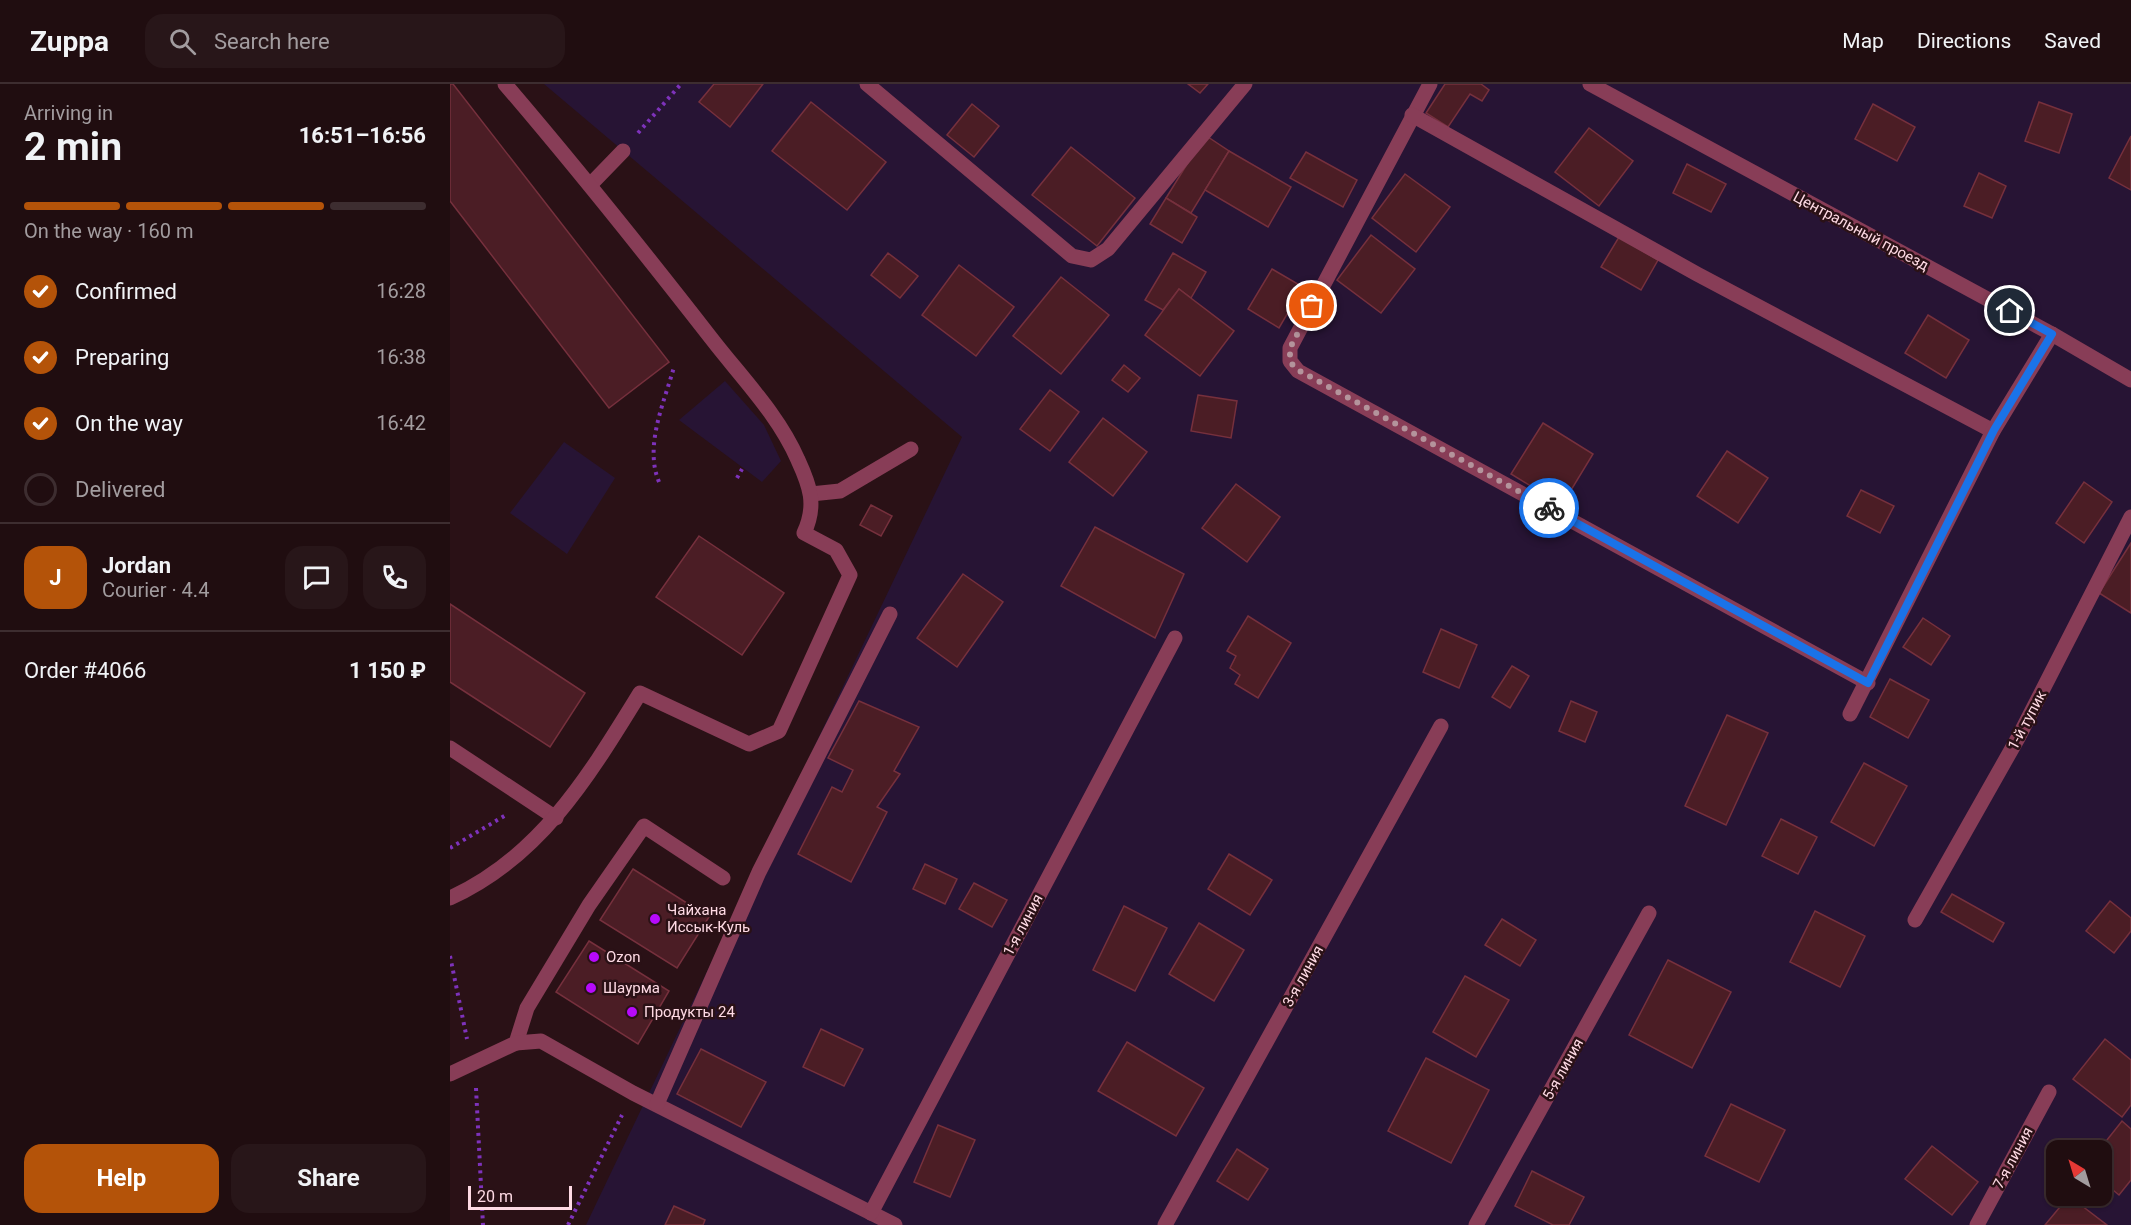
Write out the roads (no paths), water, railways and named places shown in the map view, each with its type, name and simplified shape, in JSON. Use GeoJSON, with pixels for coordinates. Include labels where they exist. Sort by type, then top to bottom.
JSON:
{"type":"FeatureCollection","features":[{"type":"Feature","properties":{"kind":"lane"},"geometry":{"type":"LineString","coordinates":[[450,898],[524,852],[556,818],[591,773],[640,693],[749,744],[779,731],[850,575],[836,550],[804,533],[813,514],[811,494],[798,459],[772,414],[591,184],[505,84]]}},
{"type":"Feature","properties":{"kind":"lane"},"geometry":{"type":"LineString","coordinates":[[867,84],[1072,256],[1091,260],[1108,249],[1245,84]]}},
{"type":"Feature","properties":{"kind":"lane"},"geometry":{"type":"LineString","coordinates":[[1430,84],[1290,348],[1290,362],[1298,370],[1868,683]]}},
{"type":"Feature","properties":{"kind":"lane","name":"Центральный проезд"},"geometry":{"type":"LineString","coordinates":[[1590,84],[2052,334],[2131,380]]}},
{"type":"Feature","properties":{"kind":"lane"},"geometry":{"type":"LineString","coordinates":[[1412,115],[1697,274],[1994,430]]}},
{"type":"Feature","properties":{"kind":"lane"},"geometry":{"type":"LineString","coordinates":[[591,184],[623,151]]}},
{"type":"Feature","properties":{"kind":"lane"},"geometry":{"type":"LineString","coordinates":[[1850,714],[1868,683],[1994,430],[2052,334]]}},
{"type":"Feature","properties":{"kind":"lane"},"geometry":{"type":"LineString","coordinates":[[811,494],[840,491],[911,449]]}},
{"type":"Feature","properties":{"kind":"lane","name":"1-й тупик"},"geometry":{"type":"LineString","coordinates":[[1915,920],[2018,738],[2131,517]]}},
{"type":"Feature","properties":{"kind":"lane"},"geometry":{"type":"LineString","coordinates":[[657,1104],[759,872],[890,614]]}},
{"type":"Feature","properties":{"kind":"lane","name":"1-я линия"},"geometry":{"type":"LineString","coordinates":[[872,1213],[1175,638]]}},
{"type":"Feature","properties":{"kind":"lane","name":"3-я линия"},"geometry":{"type":"LineString","coordinates":[[1165,1225],[1441,726]]}},
{"type":"Feature","properties":{"kind":"lane"},"geometry":{"type":"LineString","coordinates":[[450,748],[556,818]]}},
{"type":"Feature","properties":{"kind":"lane"},"geometry":{"type":"LineString","coordinates":[[516,1044],[527,1008],[589,905],[644,826],[723,878]]}},
{"type":"Feature","properties":{"kind":"lane","name":"5-я линия"},"geometry":{"type":"LineString","coordinates":[[1476,1225],[1649,913]]}},
{"type":"Feature","properties":{"kind":"lane"},"geometry":{"type":"LineString","coordinates":[[450,1074],[516,1044],[541,1041],[633,1093],[895,1225]]}},
{"type":"Feature","properties":{"kind":"lane","name":"7-я линия"},"geometry":{"type":"LineString","coordinates":[[1977,1225],[2049,1092]]}},
{"type":"Feature","properties":{"kind":"place","name":"Чайхана Иссык-Куль"},"geometry":{"type":"Point","coordinates":[655,919]}},
{"type":"Feature","properties":{"kind":"place","name":"Ozon"},"geometry":{"type":"Point","coordinates":[594,957]}},
{"type":"Feature","properties":{"kind":"place","name":"Шаурма"},"geometry":{"type":"Point","coordinates":[591,988]}},
{"type":"Feature","properties":{"kind":"place","name":"Продукты 24"},"geometry":{"type":"Point","coordinates":[632,1012]}}]}
